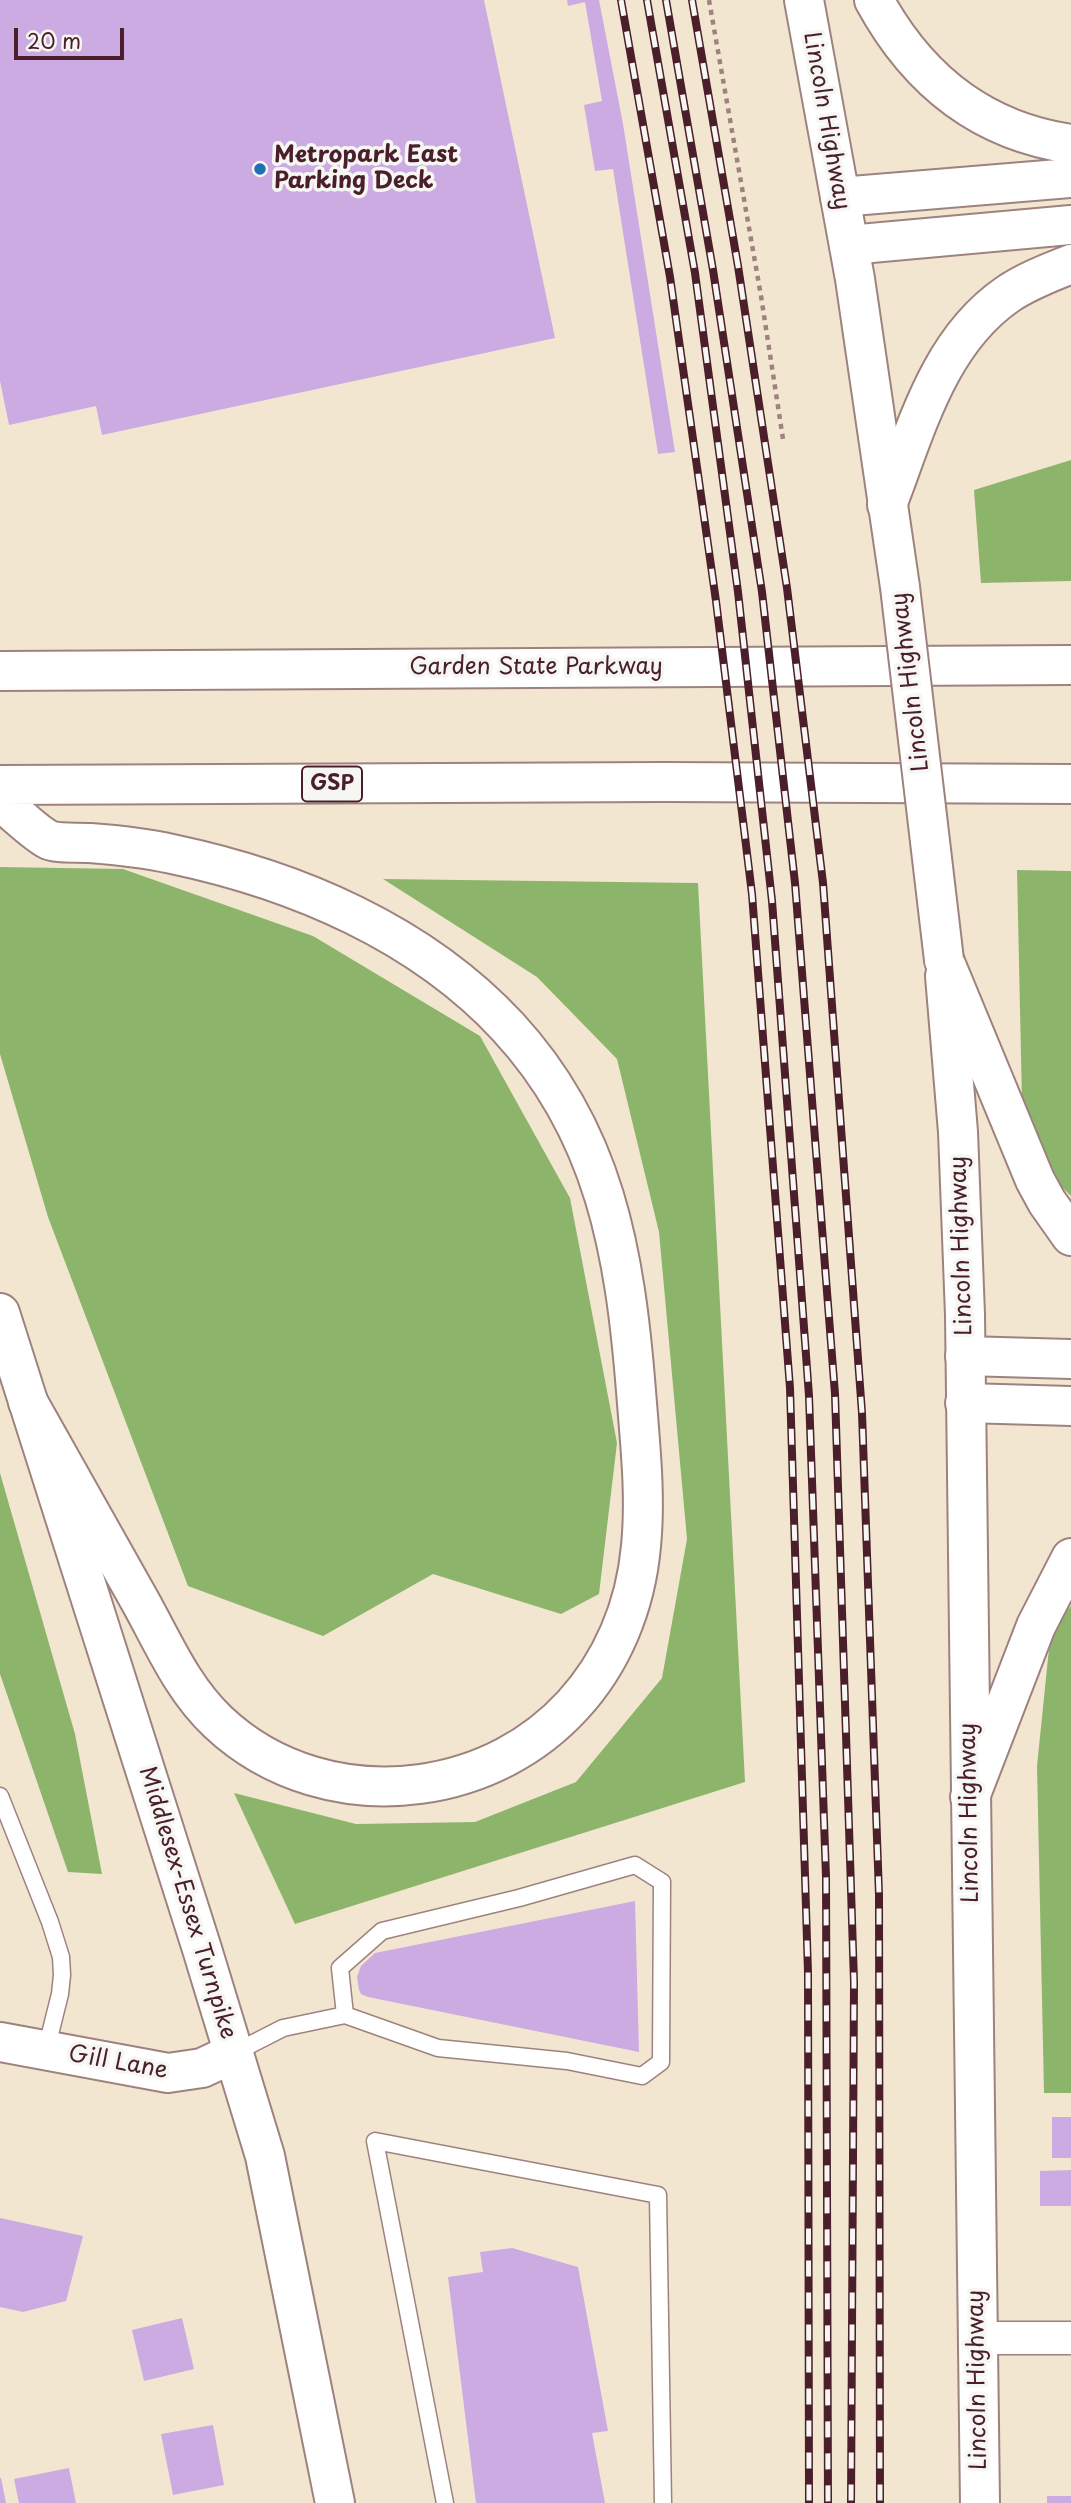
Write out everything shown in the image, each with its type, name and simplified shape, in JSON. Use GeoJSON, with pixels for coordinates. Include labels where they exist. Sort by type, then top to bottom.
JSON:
{"type":"FeatureCollection","features":[{"type":"Feature","properties":{"kind":"main road","name":"Lincoln Highway"},"geometry":{"type":"LineString","coordinates":[[804,0],[849,245],[900,587],[953,1048],[965,1356],[980,2503]]}},
{"type":"Feature","properties":{"kind":"main road"},"geometry":{"type":"LineString","coordinates":[[874,0],[906,51],[946,92],[976,112],[1013,130],[1071,144]]}},
{"type":"Feature","properties":{"kind":"main road"},"geometry":{"type":"LineString","coordinates":[[840,197],[1071,178]]}},
{"type":"Feature","properties":{"kind":"main road"},"geometry":{"type":"LineString","coordinates":[[849,245],[1071,225]]}},
{"type":"Feature","properties":{"kind":"main road"},"geometry":{"type":"LineString","coordinates":[[887,505],[933,387],[973,323],[1009,293],[1071,264]]}},
{"type":"Feature","properties":{"kind":"main road","name":"Garden State Parkway"},"geometry":{"type":"LineString","coordinates":[[0,671],[1071,665]]}},
{"type":"Feature","properties":{"kind":"main road","name":"GSP"},"geometry":{"type":"LineString","coordinates":[[0,785],[664,782],[1071,784]]}},
{"type":"Feature","properties":{"kind":"main road"},"geometry":{"type":"LineString","coordinates":[[0,801],[50,840],[128,846],[214,864],[301,893],[382,928],[449,972],[482,1000],[537,1061],[562,1097],[599,1176],[623,1274],[631,1329],[643,1510],[641,1551],[624,1627],[609,1658],[588,1689],[563,1717],[535,1739],[478,1771],[442,1781],[368,1787],[331,1782],[299,1772],[269,1759],[241,1742],[193,1696],[28,1402]]}},
{"type":"Feature","properties":{"kind":"main road"},"geometry":{"type":"LineString","coordinates":[[944,960],[1031,1171],[1047,1202],[1071,1236]]}},
{"type":"Feature","properties":{"kind":"main road","name":"Middlesex-Essex Turnpike"},"geometry":{"type":"LineString","coordinates":[[0,1313],[265,2157],[335,2503]]}},
{"type":"Feature","properties":{"kind":"main road"},"geometry":{"type":"LineString","coordinates":[[965,1356],[1071,1359]]}},
{"type":"Feature","properties":{"kind":"main road"},"geometry":{"type":"LineString","coordinates":[[965,1403],[1071,1406]]}},
{"type":"Feature","properties":{"kind":"main road"},"geometry":{"type":"LineString","coordinates":[[970,1797],[1036,1626],[1071,1558]]}},
{"type":"Feature","properties":{"kind":"main road","name":"Gill Lane"},"geometry":{"type":"LineString","coordinates":[[0,2042],[168,2073],[202,2068],[234,2053]]}},
{"type":"Feature","properties":{"kind":"street"},"geometry":{"type":"LineString","coordinates":[[978,2338],[1071,2338]]}},
{"type":"Feature","properties":{"kind":"lane"},"geometry":{"type":"LineString","coordinates":[[0,1797],[50,1922],[61,1957],[60,1994],[46,2050]]}},
{"type":"Feature","properties":{"kind":"lane"},"geometry":{"type":"LineString","coordinates":[[234,2053],[283,2028],[345,2015],[438,2048],[567,2061],[642,2076],[662,2062],[662,1882],[635,1865],[519,1898],[382,1931],[340,1968],[345,2015]]}},
{"type":"Feature","properties":{"kind":"lane"},"geometry":{"type":"LineString","coordinates":[[445,2503],[374,2141],[658,2195],[663,2503]]}},
{"type":"Feature","properties":{"kind":"path"},"geometry":{"type":"LineString","coordinates":[[709,0],[783,439]]}},
{"type":"Feature","properties":{"kind":"green space"},"geometry":{"type":"Polygon","coordinates":[[[1071,460],[1071,581],[981,583],[974,490],[1071,460]]]}},
{"type":"Feature","properties":{"kind":"green space"},"geometry":{"type":"Polygon","coordinates":[[[0,867],[123,869],[313,936],[480,1036],[570,1198],[617,1443],[599,1594],[561,1614],[433,1574],[323,1636],[188,1586],[48,1217],[0,1054],[0,867]]]}},
{"type":"Feature","properties":{"kind":"green space"},"geometry":{"type":"Polygon","coordinates":[[[1017,870],[1071,871],[1071,1196],[1023,1149],[1017,870]]]}},
{"type":"Feature","properties":{"kind":"green space"},"geometry":{"type":"Polygon","coordinates":[[[383,879],[698,883],[745,1782],[295,1924],[234,1793],[356,1824],[475,1822],[576,1782],[662,1678],[687,1539],[659,1232],[617,1059],[537,977],[383,879]]]}},
{"type":"Feature","properties":{"kind":"green space"},"geometry":{"type":"Polygon","coordinates":[[[0,1473],[75,1734],[102,1874],[68,1872],[0,1674],[0,1473]]]}},
{"type":"Feature","properties":{"kind":"green space"},"geometry":{"type":"Polygon","coordinates":[[[1071,1606],[1071,2093],[1044,2093],[1037,1766],[1051,1629],[1071,1606]]]}},
{"type":"Feature","properties":{"kind":"building","name":"Metropark East Parking Deck"},"geometry":{"type":"Polygon","coordinates":[[[0,0],[484,0],[555,338],[102,435],[96,406],[9,425],[0,381],[0,0]]]}},
{"type":"Feature","properties":{"kind":"building"},"geometry":{"type":"Polygon","coordinates":[[[567,0],[599,0],[623,124],[675,452],[658,454],[613,169],[595,171],[584,105],[602,101],[585,2],[568,6],[567,0]]]}},
{"type":"Feature","properties":{"kind":"building"},"geometry":{"type":"Polygon","coordinates":[[[635,1901],[639,2052],[368,1997],[359,1990],[357,1977],[361,1966],[375,1953],[635,1901]]]}},
{"type":"Feature","properties":{"kind":"building"},"geometry":{"type":"Polygon","coordinates":[[[1052,2117],[1071,2117],[1071,2158],[1052,2158],[1052,2117]]]}},
{"type":"Feature","properties":{"kind":"building"},"geometry":{"type":"Polygon","coordinates":[[[1071,2170],[1071,2206],[1040,2206],[1040,2171],[1071,2170]]]}},
{"type":"Feature","properties":{"kind":"building"},"geometry":{"type":"Polygon","coordinates":[[[0,2218],[83,2236],[66,2301],[23,2312],[0,2307],[0,2218]]]}},
{"type":"Feature","properties":{"kind":"building"},"geometry":{"type":"Polygon","coordinates":[[[512,2248],[578,2267],[608,2431],[592,2433],[605,2503],[476,2503],[448,2277],[483,2272],[480,2252],[512,2248]]]}},
{"type":"Feature","properties":{"kind":"building"},"geometry":{"type":"Polygon","coordinates":[[[182,2318],[194,2369],[144,2381],[132,2330],[182,2318]]]}},
{"type":"Feature","properties":{"kind":"building"},"geometry":{"type":"Polygon","coordinates":[[[213,2425],[224,2485],[173,2495],[161,2434],[213,2425]]]}},
{"type":"Feature","properties":{"kind":"building"},"geometry":{"type":"Polygon","coordinates":[[[69,2468],[76,2503],[19,2503],[14,2479],[69,2468]]]}},
{"type":"Feature","properties":{"kind":"building"},"geometry":{"type":"Polygon","coordinates":[[[1,2478],[6,2503],[0,2503],[1,2478]]]}},
{"type":"Feature","properties":{"kind":"building"},"geometry":{"type":"Polygon","coordinates":[[[1047,2496],[1071,2496],[1071,2503],[1047,2503],[1047,2496]]]}},
{"type":"Feature","properties":{"kind":"railway"},"geometry":{"type":"LineString","coordinates":[[621,0],[670,277],[716,601],[752,894],[790,1388],[808,1973],[809,2503]]}},
{"type":"Feature","properties":{"kind":"railway"},"geometry":{"type":"LineString","coordinates":[[647,0],[695,273],[738,592],[772,901],[809,1396],[826,1877],[828,2503]]}},
{"type":"Feature","properties":{"kind":"railway"},"geometry":{"type":"LineString","coordinates":[[666,0],[713,270],[762,592],[795,883],[835,1394],[854,1982],[851,2503]]}},
{"type":"Feature","properties":{"kind":"railway"},"geometry":{"type":"LineString","coordinates":[[692,0],[738,266],[787,588],[823,883],[862,1413],[879,1895],[880,2503]]}},
{"type":"Feature","properties":{"kind":"place","name":"Metropark East Parking Deck"},"geometry":{"type":"Point","coordinates":[260,169]}}]}
